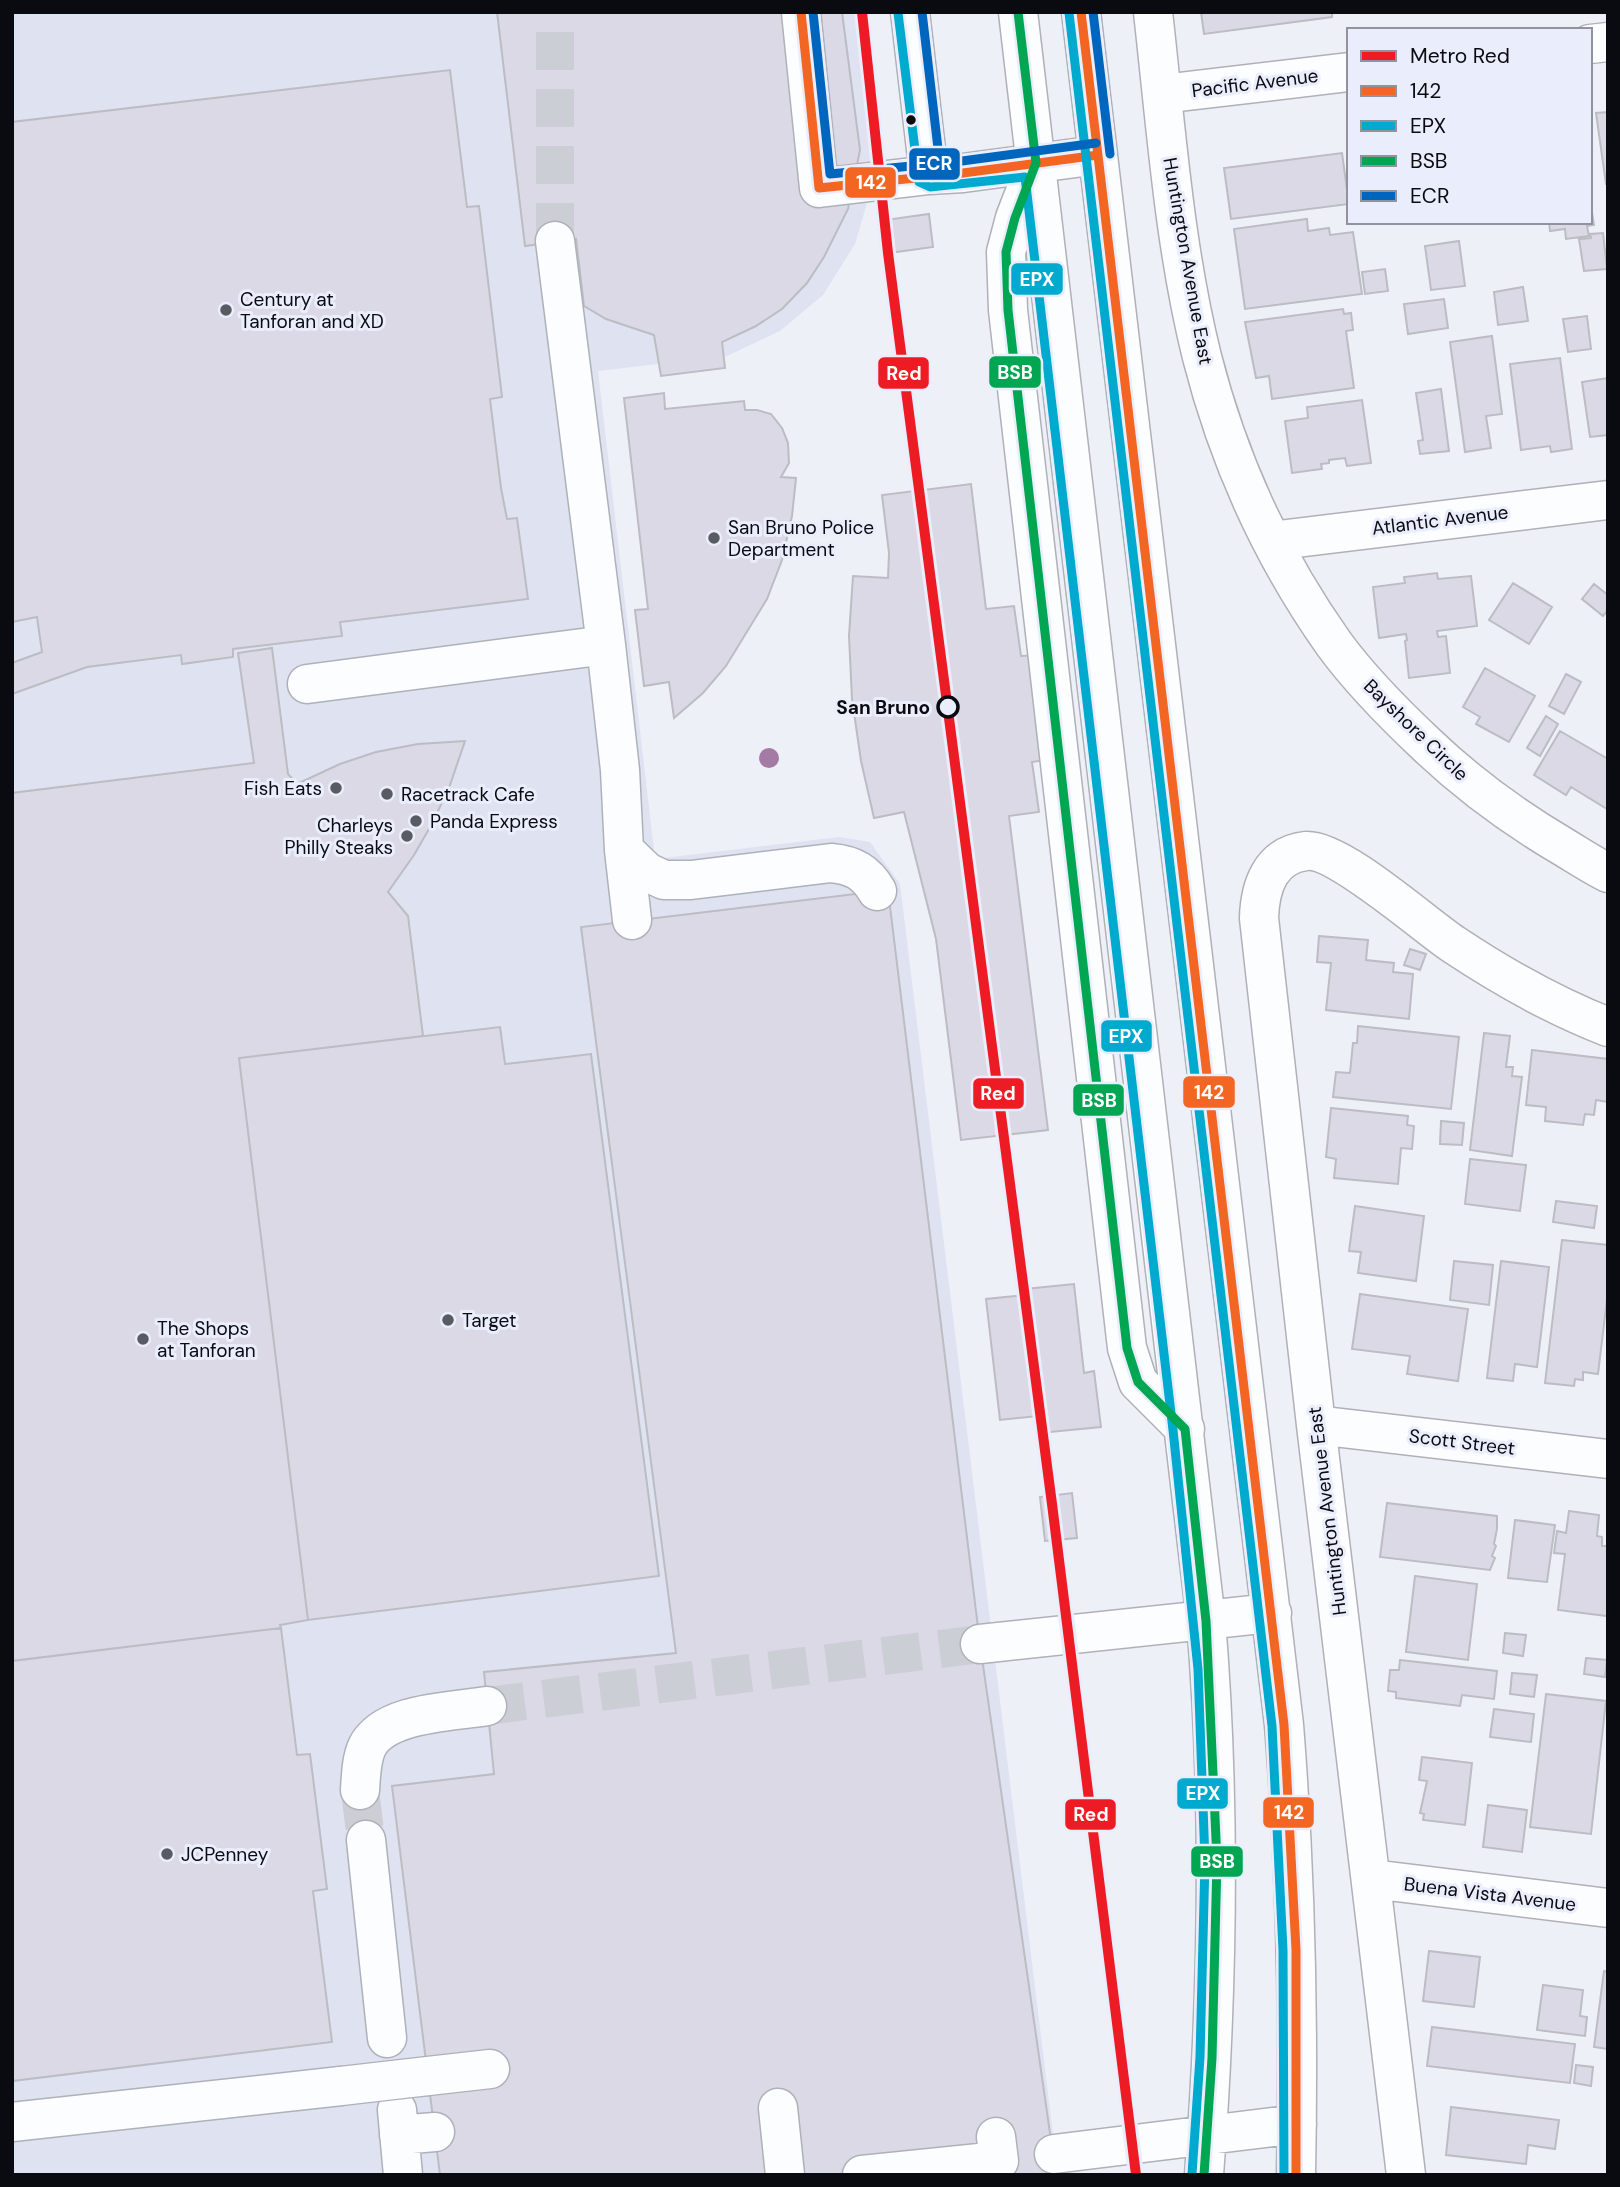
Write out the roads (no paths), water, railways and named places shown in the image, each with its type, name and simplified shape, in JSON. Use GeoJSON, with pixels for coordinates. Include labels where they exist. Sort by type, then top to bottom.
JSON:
{"type":"FeatureCollection","features":[{"type":"Feature","properties":{"kind":"street"},"geometry":{"type":"LineString","coordinates":[[801,12],[819,188],[1098,155]]}},
{"type":"Feature","properties":{"kind":"street"},"geometry":{"type":"LineString","coordinates":[[910,12],[929,175]]}},
{"type":"Feature","properties":{"kind":"street"},"geometry":{"type":"LineString","coordinates":[[1018,12],[1206,1621],[1217,1861],[1215,1982],[1204,2175]]}},
{"type":"Feature","properties":{"kind":"street"},"geometry":{"type":"LineString","coordinates":[[1081,12],[1272,1613],[1290,1812],[1296,1984],[1296,2175]]}},
{"type":"Feature","properties":{"kind":"street","name":"Huntington Avenue East"},"geometry":{"type":"LineString","coordinates":[[1153,12],[1177,220],[1202,355],[1229,443],[1246,488],[1272,541]]}},
{"type":"Feature","properties":{"kind":"street","name":"Pacific Avenue"},"geometry":{"type":"LineString","coordinates":[[1162,94],[1347,72]]}},
{"type":"Feature","properties":{"kind":"street"},"geometry":{"type":"LineString","coordinates":[[555,242],[606,645],[620,770],[624,850],[642,919],[691,880]]}},
{"type":"Feature","properties":{"kind":"street","name":"Atlantic Avenue"},"geometry":{"type":"LineString","coordinates":[[1272,541],[1608,500]]}},
{"type":"Feature","properties":{"kind":"street","name":"Bayshore Circle"},"geometry":{"type":"LineString","coordinates":[[1272,541],[1335,645],[1387,707],[1452,769],[1519,821],[1608,873]]}},
{"type":"Feature","properties":{"kind":"street"},"geometry":{"type":"LineString","coordinates":[[307,684],[606,645]]}},
{"type":"Feature","properties":{"kind":"street"},"geometry":{"type":"LineString","coordinates":[[624,850],[648,872],[664,880],[691,880],[831,863],[846,864],[860,870],[870,879],[877,891]]}},
{"type":"Feature","properties":{"kind":"street","name":"Huntington Avenue East"},"geometry":{"type":"LineString","coordinates":[[1406,2175],[1316,1425],[1259,918],[1263,886],[1273,869],[1287,856],[1308,851],[1334,858],[1463,950],[1537,993],[1608,1027]]}},
{"type":"Feature","properties":{"kind":"street","name":"Scott Street"},"geometry":{"type":"LineString","coordinates":[[1316,1425],[1608,1459]]}},
{"type":"Feature","properties":{"kind":"street"},"geometry":{"type":"LineString","coordinates":[[980,1644],[1272,1613]]}},
{"type":"Feature","properties":{"kind":"street"},"geometry":{"type":"LineString","coordinates":[[360,1790],[367,1746],[381,1730],[405,1719],[487,1706]]}},
{"type":"Feature","properties":{"kind":"street"},"geometry":{"type":"LineString","coordinates":[[366,1840],[387,2038]]}},
{"type":"Feature","properties":{"kind":"street","name":"Buena Vista Avenue"},"geometry":{"type":"LineString","coordinates":[[1371,1879],[1608,1908]]}},
{"type":"Feature","properties":{"kind":"street"},"geometry":{"type":"LineString","coordinates":[[12,2122],[490,2069]]}},
{"type":"Feature","properties":{"kind":"street"},"geometry":{"type":"LineString","coordinates":[[778,2108],[785,2175]]}},
{"type":"Feature","properties":{"kind":"street"},"geometry":{"type":"LineString","coordinates":[[1054,2154],[1297,2124]]}},
{"type":"Feature","properties":{"kind":"street"},"geometry":{"type":"LineString","coordinates":[[403,2175],[410,2126]]}},
{"type":"Feature","properties":{"kind":"street"},"geometry":{"type":"LineString","coordinates":[[862,2175],[999,2161],[996,2137]]}},
{"type":"Feature","properties":{"kind":"tunnel"},"geometry":{"type":"LineString","coordinates":[[555,12],[555,241]]}},
{"type":"Feature","properties":{"kind":"tunnel"},"geometry":{"type":"LineString","coordinates":[[487,1706],[980,1644]]}},
{"type":"Feature","properties":{"kind":"tunnel"},"geometry":{"type":"LineString","coordinates":[[360,1790],[366,1840]]}},
{"type":"Feature","properties":{"kind":"metro line","name":"Red"},"geometry":{"type":"LineString","coordinates":[[862,12],[888,253],[1052,1504],[1136,2175]]}},
{"type":"Feature","properties":{"kind":"place","name":"Century at Tanforan and XD"},"geometry":{"type":"Point","coordinates":[226,310]}},
{"type":"Feature","properties":{"kind":"place","name":"San Bruno Police Department"},"geometry":{"type":"Point","coordinates":[714,538]}},
{"type":"Feature","properties":{"kind":"place","name":"San Bruno"},"geometry":{"type":"Point","coordinates":[948,707]}},
{"type":"Feature","properties":{"kind":"place","name":"Fish Eats"},"geometry":{"type":"Point","coordinates":[336,788]}},
{"type":"Feature","properties":{"kind":"place","name":"Racetrack Cafe"},"geometry":{"type":"Point","coordinates":[387,794]}},
{"type":"Feature","properties":{"kind":"place","name":"Panda Express"},"geometry":{"type":"Point","coordinates":[416,821]}},
{"type":"Feature","properties":{"kind":"place","name":"Charleys Philly Steaks"},"geometry":{"type":"Point","coordinates":[407,836]}},
{"type":"Feature","properties":{"kind":"place","name":"Target"},"geometry":{"type":"Point","coordinates":[448,1320]}},
{"type":"Feature","properties":{"kind":"place","name":"The Shops at Tanforan"},"geometry":{"type":"Point","coordinates":[143,1339]}},
{"type":"Feature","properties":{"kind":"place","name":"JCPenney"},"geometry":{"type":"Point","coordinates":[167,1854]}}]}
